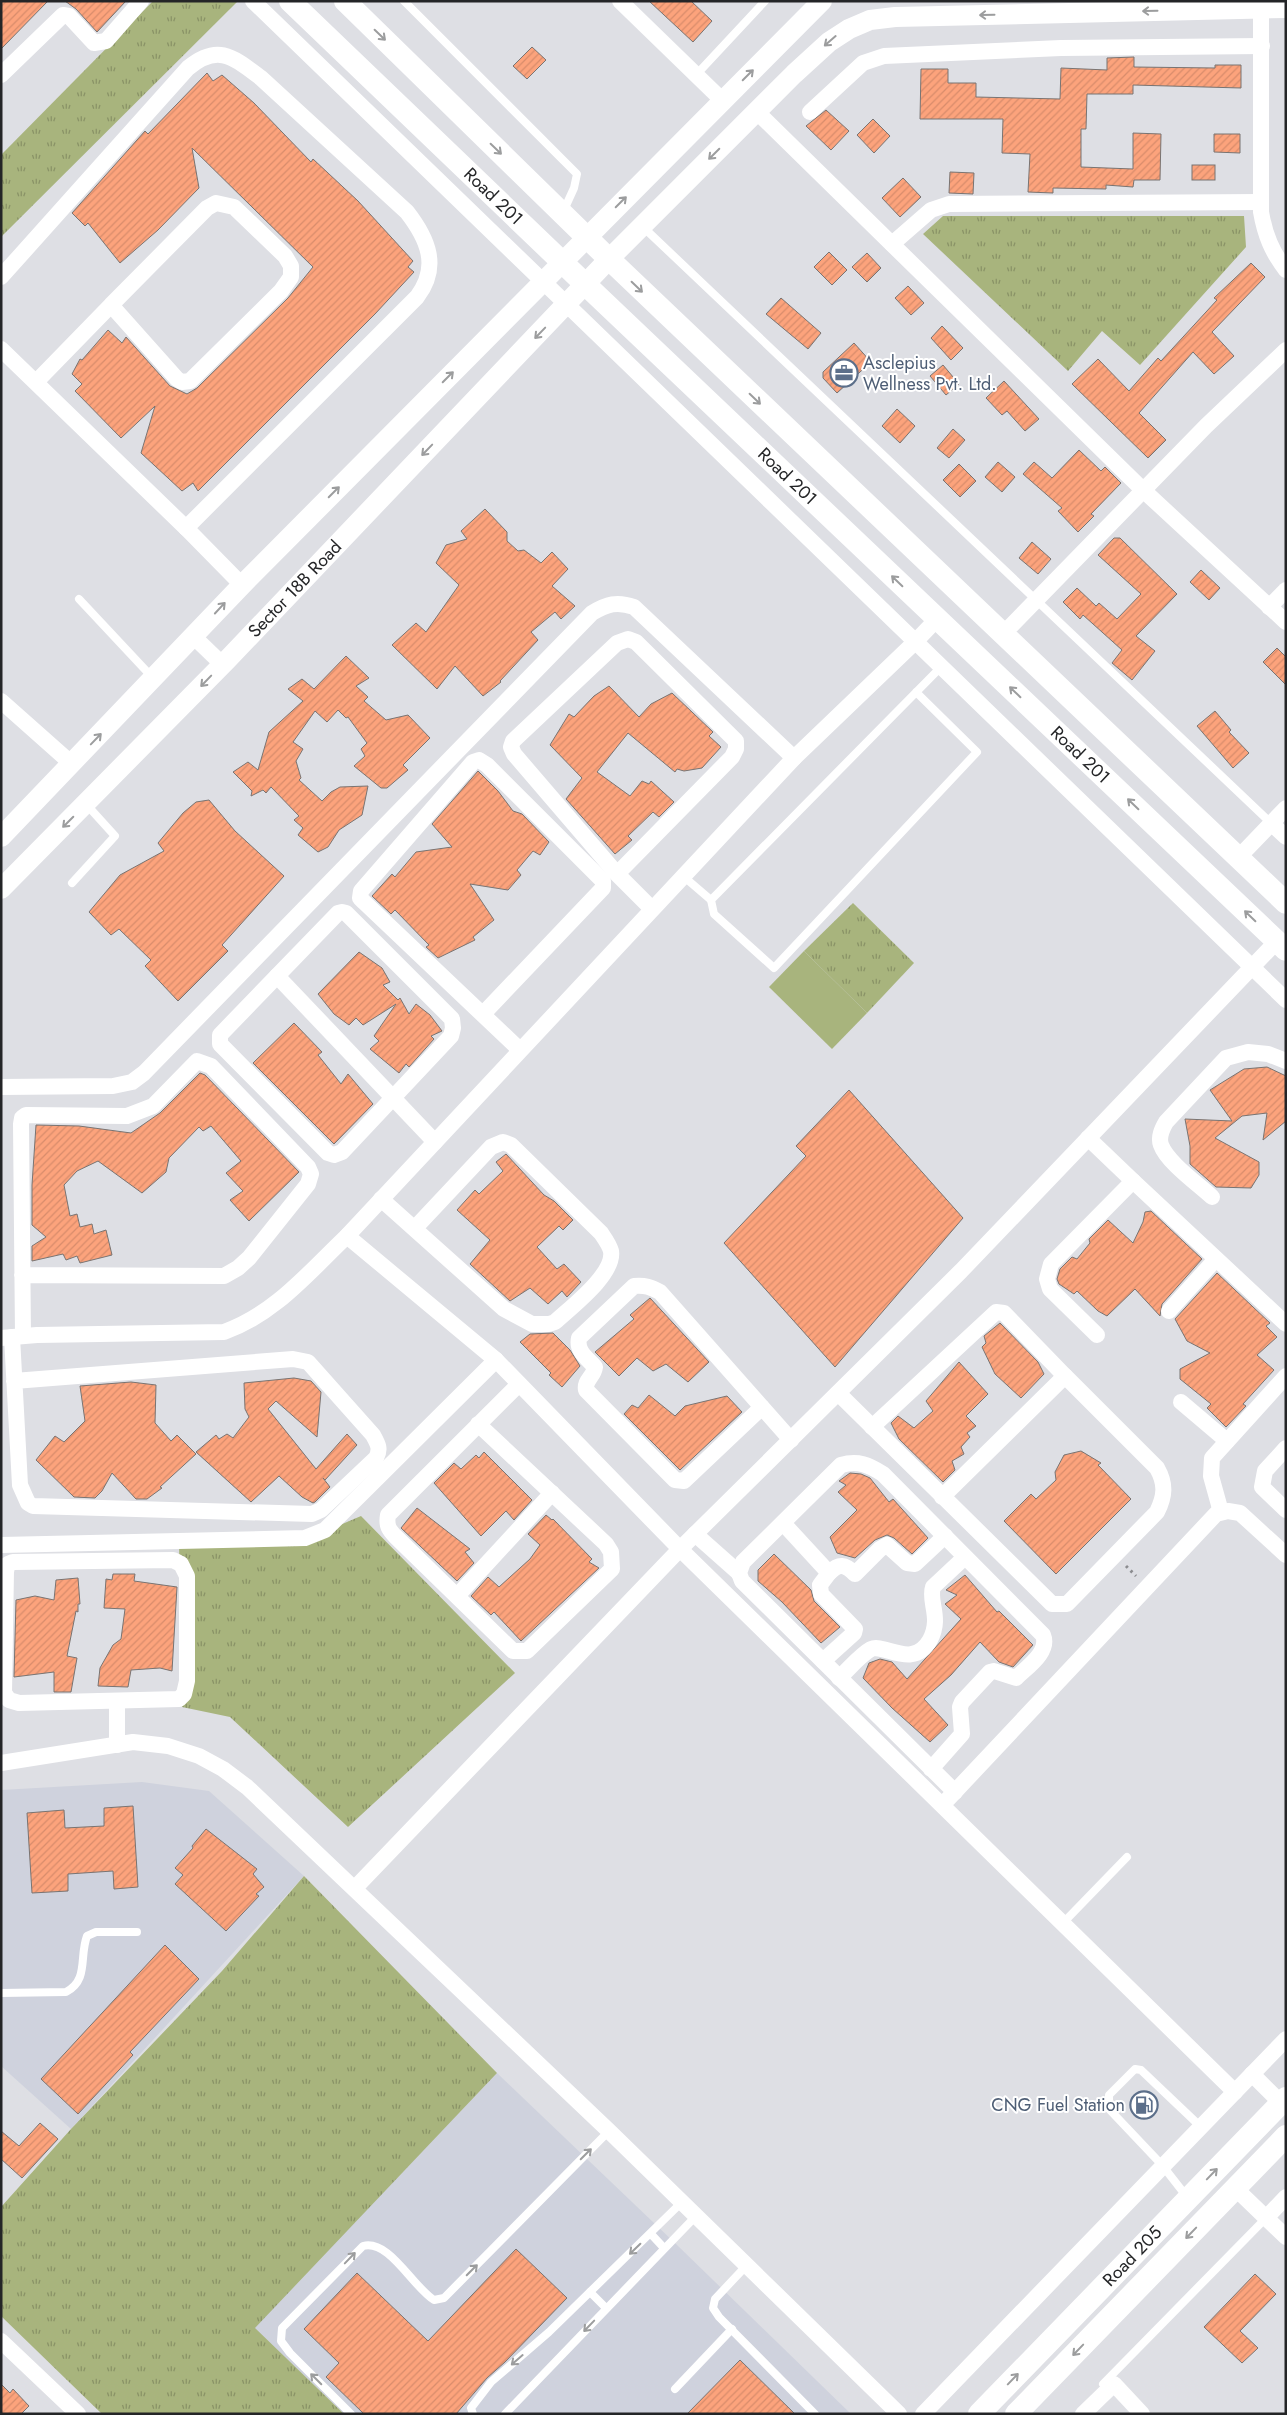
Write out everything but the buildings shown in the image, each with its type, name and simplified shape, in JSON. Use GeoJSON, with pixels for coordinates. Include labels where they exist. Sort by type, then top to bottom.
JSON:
{"type":"FeatureCollection","features":[{"type":"Feature","properties":{"kind":"main road","name":"Road 201"},"geometry":{"type":"LineString","coordinates":[[290,1],[1281,946]]}},
{"type":"Feature","properties":{"kind":"main road","name":"Road 201"},"geometry":{"type":"LineString","coordinates":[[345,1],[609,259],[1286,903]]}},
{"type":"Feature","properties":{"kind":"main road","name":"Road 205"},"geometry":{"type":"LineString","coordinates":[[979,2414],[1283,2100]]}},
{"type":"Feature","properties":{"kind":"main road","name":"Road 205"},"geometry":{"type":"LineString","coordinates":[[1016,2414],[1286,2136]]}},
{"type":"Feature","properties":{"kind":"street"},"geometry":{"type":"LineString","coordinates":[[1,76],[63,15],[69,16],[94,43],[99,43],[106,41],[141,1]]}},
{"type":"Feature","properties":{"kind":"street"},"geometry":{"type":"LineString","coordinates":[[253,1],[1286,1000]]}},
{"type":"Feature","properties":{"kind":"street"},"geometry":{"type":"LineString","coordinates":[[620,1],[723,101]]}},
{"type":"Feature","properties":{"kind":"street"},"geometry":{"type":"LineString","coordinates":[[1,836],[242,585],[818,3]]}},
{"type":"Feature","properties":{"kind":"street"},"geometry":{"type":"LineString","coordinates":[[1261,8],[1261,202],[1264,233],[1273,252],[1286,270]]}},
{"type":"Feature","properties":{"kind":"street","name":"Sector 18B Road"},"geometry":{"type":"LineString","coordinates":[[1,889],[222,664],[609,259],[837,35],[870,20],[895,17],[1286,8]]}},
{"type":"Feature","properties":{"kind":"street"},"geometry":{"type":"LineString","coordinates":[[810,112],[863,63],[884,56],[1061,48],[1262,46]]}},
{"type":"Feature","properties":{"kind":"street"},"geometry":{"type":"LineString","coordinates":[[1,277],[188,68],[202,57],[215,54],[236,61],[261,78],[407,212],[421,231],[427,244],[429,268],[426,285],[417,297],[186,528]]}},
{"type":"Feature","properties":{"kind":"street"},"geometry":{"type":"LineString","coordinates":[[757,112],[1143,490],[1286,622]]}},
{"type":"Feature","properties":{"kind":"street"},"geometry":{"type":"LineString","coordinates":[[892,244],[931,210],[949,204],[1261,202]]}},
{"type":"Feature","properties":{"kind":"street"},"geometry":{"type":"LineString","coordinates":[[36,382],[111,305],[207,208],[216,203],[234,207],[285,256],[291,266],[291,278],[282,291],[190,381],[182,382],[176,379],[111,305]]}},
{"type":"Feature","properties":{"kind":"street"},"geometry":{"type":"LineString","coordinates":[[1,349],[186,528],[242,585]]}},
{"type":"Feature","properties":{"kind":"street"},"geometry":{"type":"LineString","coordinates":[[1003,634],[1143,490],[1286,350]]}},
{"type":"Feature","properties":{"kind":"street"},"geometry":{"type":"LineString","coordinates":[[1269,607],[1286,590]]}},
{"type":"Feature","properties":{"kind":"street"},"geometry":{"type":"LineString","coordinates":[[1,1087],[113,1086],[132,1082],[144,1073],[592,613],[604,606],[620,602],[634,607],[794,758]]}},
{"type":"Feature","properties":{"kind":"street"},"geometry":{"type":"LineString","coordinates":[[12,1337],[224,1332],[247,1324],[274,1306],[347,1236],[794,758],[915,642],[937,618]]}},
{"type":"Feature","properties":{"kind":"street"},"geometry":{"type":"LineString","coordinates":[[194,636],[222,664]]}},
{"type":"Feature","properties":{"kind":"street"},"geometry":{"type":"LineString","coordinates":[[617,874],[732,757],[736,749],[736,741],[636,642],[628,639],[617,642],[513,741],[511,747],[514,754],[617,874],[652,909]]}},
{"type":"Feature","properties":{"kind":"street"},"geometry":{"type":"LineString","coordinates":[[4,708],[72,764]]}},
{"type":"Feature","properties":{"kind":"street"},"geometry":{"type":"LineString","coordinates":[[482,1014],[603,888],[603,881],[487,765],[479,760],[473,762],[361,891],[360,898],[482,1014],[520,1050]]}},
{"type":"Feature","properties":{"kind":"street"},"geometry":{"type":"LineString","coordinates":[[1238,858],[1286,808]]}},
{"type":"Feature","properties":{"kind":"street"},"geometry":{"type":"LineString","coordinates":[[1272,823],[1286,837]]}},
{"type":"Feature","properties":{"kind":"street"},"geometry":{"type":"LineString","coordinates":[[342,912],[346,913],[452,1019],[454,1028],[451,1036],[342,1152],[328,1153],[220,1044],[220,1035],[277,976],[342,912]]}},
{"type":"Feature","properties":{"kind":"street"},"geometry":{"type":"LineString","coordinates":[[355,1888],[680,1549],[961,1271],[1252,968],[1281,946]]}},
{"type":"Feature","properties":{"kind":"street"},"geometry":{"type":"LineString","coordinates":[[277,976],[435,1142]]}},
{"type":"Feature","properties":{"kind":"street"},"geometry":{"type":"LineString","coordinates":[[1212,1197],[1168,1156],[1161,1144],[1161,1131],[1166,1122],[1226,1058],[1248,1052],[1268,1054],[1286,1061]]}},
{"type":"Feature","properties":{"kind":"street"},"geometry":{"type":"LineString","coordinates":[[14,1382],[293,1359],[308,1362],[373,1435],[379,1447],[379,1453],[321,1510],[312,1514],[33,1506],[28,1503],[20,1485],[14,1382],[12,1337],[22,1276],[22,1118],[26,1115],[127,1116],[153,1106],[197,1061],[205,1062],[308,1167],[311,1174],[308,1184],[249,1258],[238,1268],[224,1276],[22,1276]]}},
{"type":"Feature","properties":{"kind":"street"},"geometry":{"type":"LineString","coordinates":[[1088,1138],[1215,1260],[1286,1324]]}},
{"type":"Feature","properties":{"kind":"street"},"geometry":{"type":"LineString","coordinates":[[381,1199],[504,1309],[532,1324],[550,1324],[555,1322],[606,1272],[611,1256],[610,1249],[601,1234],[511,1145],[504,1142],[491,1147],[415,1228]]}},
{"type":"Feature","properties":{"kind":"street"},"geometry":{"type":"LineString","coordinates":[[1097,1335],[1050,1288],[1048,1271],[1051,1264],[1133,1181]]}},
{"type":"Feature","properties":{"kind":"street"},"geometry":{"type":"LineString","coordinates":[[347,1236],[496,1360],[680,1549],[1234,2092]]}},
{"type":"Feature","properties":{"kind":"street"},"geometry":{"type":"LineString","coordinates":[[1169,1311],[1215,1260]]}},
{"type":"Feature","properties":{"kind":"street"},"geometry":{"type":"LineString","coordinates":[[762,1407],[684,1481],[675,1480],[586,1390],[587,1381],[595,1371],[595,1367],[580,1351],[577,1345],[579,1338],[634,1286],[644,1285],[652,1288],[660,1292],[762,1407],[791,1440]]}},
{"type":"Feature","properties":{"kind":"street"},"geometry":{"type":"LineString","coordinates":[[838,1393],[872,1427],[942,1497],[1052,1604],[1067,1604],[1157,1512],[1163,1500],[1164,1486],[1157,1468],[1004,1314],[996,1312],[872,1427]]}},
{"type":"Feature","properties":{"kind":"street"},"geometry":{"type":"LineString","coordinates":[[1,1545],[305,1538],[325,1530],[496,1360]]}},
{"type":"Feature","properties":{"kind":"street"},"geometry":{"type":"LineString","coordinates":[[942,1497],[1065,1376]]}},
{"type":"Feature","properties":{"kind":"street"},"geometry":{"type":"LineString","coordinates":[[1221,1512],[1211,1469],[1212,1458],[1286,1376]]}},
{"type":"Feature","properties":{"kind":"street"},"geometry":{"type":"LineString","coordinates":[[478,1424],[606,1544],[611,1552],[612,1569],[534,1647],[521,1653],[513,1651],[388,1529],[387,1521],[388,1515],[478,1424],[519,1384]]}},
{"type":"Feature","properties":{"kind":"street"},"geometry":{"type":"LineString","coordinates":[[1181,1402],[1227,1440]]}},
{"type":"Feature","properties":{"kind":"street"},"geometry":{"type":"LineString","coordinates":[[1286,1448],[1265,1471],[1262,1487],[1286,1510]]}},
{"type":"Feature","properties":{"kind":"street"},"geometry":{"type":"LineString","coordinates":[[738,1573],[744,1562],[841,1465],[859,1462],[869,1465],[883,1474],[1043,1635],[1045,1646],[1043,1650],[1016,1678],[994,1671],[990,1672],[962,1702],[960,1707],[962,1734],[932,1769]]}},
{"type":"Feature","properties":{"kind":"street"},"geometry":{"type":"LineString","coordinates":[[457,1596],[552,1493]]}},
{"type":"Feature","properties":{"kind":"street"},"geometry":{"type":"LineString","coordinates":[[942,1806],[1216,1514],[1228,1511],[1240,1513],[1286,1555]]}},
{"type":"Feature","properties":{"kind":"street"},"geometry":{"type":"LineString","coordinates":[[783,1522],[829,1573]]}},
{"type":"Feature","properties":{"kind":"street"},"geometry":{"type":"LineString","coordinates":[[695,1534],[738,1573],[742,1581],[955,1792]]}},
{"type":"Feature","properties":{"kind":"street"},"geometry":{"type":"LineString","coordinates":[[823,1661],[854,1633],[855,1629],[821,1594],[820,1585],[836,1565],[848,1566],[855,1574],[880,1549],[887,1545],[907,1563],[915,1564],[944,1536]]}},
{"type":"Feature","properties":{"kind":"street"},"geometry":{"type":"LineString","coordinates":[[839,1678],[870,1650],[880,1648],[901,1655],[922,1649],[930,1640],[936,1620],[931,1592],[933,1587],[965,1557]]}},
{"type":"Feature","properties":{"kind":"street"},"geometry":{"type":"LineString","coordinates":[[173,1560],[186,1570],[187,1681],[184,1694],[178,1699],[172,1700],[117,1702],[19,1704],[9,1700],[4,1693],[6,1571],[8,1564],[13,1562],[173,1560]]}},
{"type":"Feature","properties":{"kind":"street"},"geometry":{"type":"LineString","coordinates":[[117,1702],[117,1745]]}},
{"type":"Feature","properties":{"kind":"street"},"geometry":{"type":"LineString","coordinates":[[1,1763],[133,1742],[168,1746],[199,1756],[223,1769],[247,1787],[355,1888],[609,2131],[899,2414]]}},
{"type":"Feature","properties":{"kind":"street"},"geometry":{"type":"LineString","coordinates":[[923,2414],[1286,2039]]}},
{"type":"Feature","properties":{"kind":"street"},"geometry":{"type":"LineString","coordinates":[[1252,2074],[1283,2100]]}},
{"type":"Feature","properties":{"kind":"street"},"geometry":{"type":"LineString","coordinates":[[1235,2188],[1286,2237]]}},
{"type":"Feature","properties":{"kind":"street"},"geometry":{"type":"LineString","coordinates":[[1266,2218],[1286,2197]]}},
{"type":"Feature","properties":{"kind":"street"},"geometry":{"type":"LineString","coordinates":[[1,2342],[78,2414]]}},
{"type":"Feature","properties":{"kind":"street"},"geometry":{"type":"LineString","coordinates":[[1080,2412],[1114,2384],[1142,2414]]}},
{"type":"Feature","properties":{"kind":"lane"},"geometry":{"type":"LineString","coordinates":[[404,1],[576,174],[574,188],[563,214]]}},
{"type":"Feature","properties":{"kind":"lane"},"geometry":{"type":"LineString","coordinates":[[696,75],[765,1]]}},
{"type":"Feature","properties":{"kind":"lane"},"geometry":{"type":"LineString","coordinates":[[642,226],[1035,601],[1272,823]]}},
{"type":"Feature","properties":{"kind":"lane"},"geometry":{"type":"LineString","coordinates":[[79,599],[154,678]]}},
{"type":"Feature","properties":{"kind":"lane"},"geometry":{"type":"LineString","coordinates":[[711,900],[941,667]]}},
{"type":"Feature","properties":{"kind":"lane"},"geometry":{"type":"LineString","coordinates":[[684,876],[711,900],[714,914],[774,968],[977,752],[916,692]]}},
{"type":"Feature","properties":{"kind":"lane"},"geometry":{"type":"LineString","coordinates":[[72,883],[115,836],[86,804]]}},
{"type":"Feature","properties":{"kind":"lane"},"geometry":{"type":"LineString","coordinates":[[1063,1924],[1127,1857]]}},
{"type":"Feature","properties":{"kind":"lane"},"geometry":{"type":"LineString","coordinates":[[1,1993],[66,1992],[74,1988],[81,1979],[83,1946],[87,1936],[96,1932],[137,1932]]}},
{"type":"Feature","properties":{"kind":"lane"},"geometry":{"type":"LineString","coordinates":[[1188,2198],[1162,2165],[1109,2109],[1109,2095],[1135,2069],[1148,2074],[1201,2127]]}},
{"type":"Feature","properties":{"kind":"lane"},"geometry":{"type":"LineString","coordinates":[[351,2414],[290,2353],[281,2340],[282,2328],[363,2246],[372,2244],[383,2248],[425,2294],[434,2300],[444,2298],[609,2131]]}},
{"type":"Feature","properties":{"kind":"lane"},"geometry":{"type":"LineString","coordinates":[[473,2414],[471,2408],[491,2382],[590,2292],[682,2202]]}},
{"type":"Feature","properties":{"kind":"lane"},"geometry":{"type":"LineString","coordinates":[[505,2414],[696,2216]]}},
{"type":"Feature","properties":{"kind":"lane"},"geometry":{"type":"LineString","coordinates":[[1080,2412],[1266,2218]]}},
{"type":"Feature","properties":{"kind":"lane"},"geometry":{"type":"LineString","coordinates":[[651,2234],[664,2248]]}},
{"type":"Feature","properties":{"kind":"lane"},"geometry":{"type":"LineString","coordinates":[[747,2265],[715,2299],[713,2308],[815,2414]]}},
{"type":"Feature","properties":{"kind":"lane"},"geometry":{"type":"LineString","coordinates":[[590,2292],[606,2308]]}},
{"type":"Feature","properties":{"kind":"lane"},"geometry":{"type":"LineString","coordinates":[[675,2390],[732,2329]]}},
{"type":"Feature","properties":{"kind":"shaded area"},"geometry":{"type":"Polygon","coordinates":[[[142,1782],[209,1791],[304,1876],[71,2129],[1,2066],[1,1790],[142,1782]]]}},
{"type":"Feature","properties":{"kind":"shaded area"},"geometry":{"type":"Polygon","coordinates":[[[497,2073],[851,2414],[344,2414],[254,2328],[497,2073]]]}},
{"type":"Feature","properties":{"kind":"green space"},"geometry":{"type":"Polygon","coordinates":[[[153,1],[237,2],[1,237],[1,155],[153,1]]]}},
{"type":"Feature","properties":{"kind":"green space"},"geometry":{"type":"Polygon","coordinates":[[[943,216],[1244,216],[1246,247],[1140,365],[1102,331],[1068,371],[923,234],[943,216]]]}},
{"type":"Feature","properties":{"kind":"green space"},"geometry":{"type":"Polygon","coordinates":[[[853,903],[914,963],[867,1013],[804,951],[853,903]]]}},
{"type":"Feature","properties":{"kind":"green space"},"geometry":{"type":"Polygon","coordinates":[[[804,951],[867,1013],[832,1049],[769,987],[804,951]]]}},
{"type":"Feature","properties":{"kind":"green space"},"geometry":{"type":"Polygon","coordinates":[[[361,1516],[515,1673],[348,1827],[230,1717],[182,1707],[179,1544],[305,1540],[361,1516]]]}},
{"type":"Feature","properties":{"kind":"green space"},"geometry":{"type":"Polygon","coordinates":[[[304,1876],[497,2073],[255,2328],[344,2414],[102,2414],[1,2316],[1,2207],[71,2129],[222,1971],[304,1876]]]}},
{"type":"Feature","properties":{"kind":"place","name":"Asclepius Wellness Pvt. Ltd."},"geometry":{"type":"Point","coordinates":[844,373]}},
{"type":"Feature","properties":{"kind":"place","name":"CNG Fuel Station"},"geometry":{"type":"Point","coordinates":[1144,2105]}}]}
